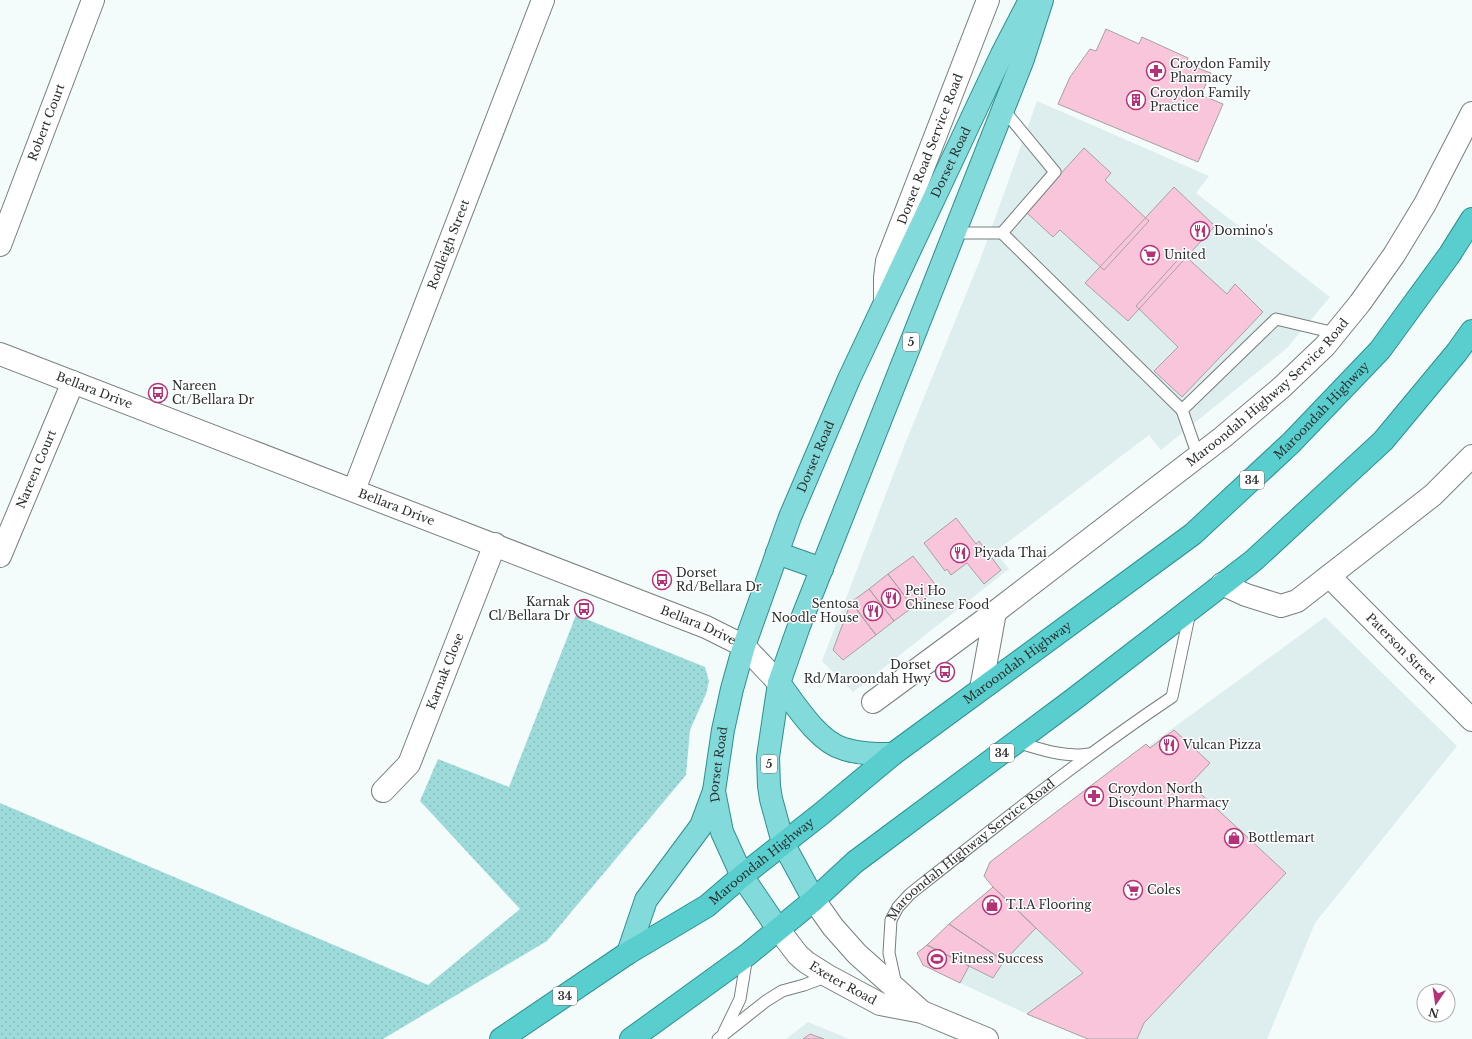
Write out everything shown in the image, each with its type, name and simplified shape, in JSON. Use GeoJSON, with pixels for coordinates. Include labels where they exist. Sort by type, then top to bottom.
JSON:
{"type":"FeatureCollection","features":[{"type":"Feature","properties":{"kind":"highway","name":"Maroondah Highway"},"geometry":{"type":"LineString","coordinates":[[501,1039],[628,953],[707,906],[893,754],[1193,534],[1291,443],[1380,350],[1450,254],[1472,219]]}},
{"type":"Feature","properties":{"kind":"highway","name":"34"},"geometry":{"type":"LineString","coordinates":[[631,1039],[747,955],[814,900],[855,862],[1017,742],[1191,607],[1253,561],[1383,441],[1457,352],[1472,331]]}},
{"type":"Feature","properties":{"kind":"main road","name":"Dorset Road"},"geometry":{"type":"LineString","coordinates":[[778,929],[742,876],[722,832],[714,791],[723,730],[744,646],[790,517],[846,386],[1002,54],[1030,0]]}},
{"type":"Feature","properties":{"kind":"main road","name":"5"},"geometry":{"type":"LineString","coordinates":[[814,900],[783,843],[771,799],[768,758],[779,683],[799,626],[1023,59],[1042,0]]}},
{"type":"Feature","properties":{"kind":"main road"},"geometry":{"type":"LineString","coordinates":[[777,553],[822,569]]}},
{"type":"Feature","properties":{"kind":"main road"},"geometry":{"type":"LineString","coordinates":[[779,683],[806,718],[831,743],[843,749],[867,754],[893,754]]}},
{"type":"Feature","properties":{"kind":"main road"},"geometry":{"type":"LineString","coordinates":[[628,953],[646,900],[700,826],[714,791]]}},
{"type":"Feature","properties":{"kind":"street","name":"Robert Court"},"geometry":{"type":"LineString","coordinates":[[0,244],[93,0]]}},
{"type":"Feature","properties":{"kind":"street","name":"Rodleigh Street"},"geometry":{"type":"LineString","coordinates":[[354,490],[543,0]]}},
{"type":"Feature","properties":{"kind":"street","name":"Dorset Road Service Road"},"geometry":{"type":"LineString","coordinates":[[886,301],[885,278],[888,261],[988,0]]}},
{"type":"Feature","properties":{"kind":"street","name":"Maroondah Highway Service Road"},"geometry":{"type":"LineString","coordinates":[[873,702],[995,612],[1223,437],[1282,387],[1325,346],[1360,303],[1394,255],[1425,204],[1472,113]]}},
{"type":"Feature","properties":{"kind":"street","name":"Bellara Drive"},"geometry":{"type":"LineString","coordinates":[[0,354],[706,626],[744,646],[779,683]]}},
{"type":"Feature","properties":{"kind":"street","name":"Nareen Court"},"geometry":{"type":"LineString","coordinates":[[0,556],[73,382]]}},
{"type":"Feature","properties":{"kind":"street"},"geometry":{"type":"LineString","coordinates":[[1222,584],[1246,595],[1281,606],[1297,601],[1433,495],[1472,456]]}},
{"type":"Feature","properties":{"kind":"street","name":"Karnak Close"},"geometry":{"type":"LineString","coordinates":[[383,791],[409,764],[496,544]]}},
{"type":"Feature","properties":{"kind":"street","name":"Paterson Street"},"geometry":{"type":"LineString","coordinates":[[1329,576],[1472,720]]}},
{"type":"Feature","properties":{"kind":"street"},"geometry":{"type":"LineString","coordinates":[[981,689],[995,612]]}},
{"type":"Feature","properties":{"kind":"street","name":"Exeter Road"},"geometry":{"type":"LineString","coordinates":[[814,900],[833,927],[858,954],[922,1012]]}},
{"type":"Feature","properties":{"kind":"street","name":"Exeter Road"},"geometry":{"type":"LineString","coordinates":[[778,929],[798,955],[828,976],[880,1004],[922,1012],[987,1039]]}},
{"type":"Feature","properties":{"kind":"lane"},"geometry":{"type":"LineString","coordinates":[[1002,233],[1055,172],[1003,109]]}},
{"type":"Feature","properties":{"kind":"lane"},"geometry":{"type":"LineString","coordinates":[[954,233],[1002,233],[1182,410],[1198,456]]}},
{"type":"Feature","properties":{"kind":"lane"},"geometry":{"type":"LineString","coordinates":[[1182,410],[1276,319],[1335,334]]}},
{"type":"Feature","properties":{"kind":"lane","name":"Maroondah Highway Service Road"},"geometry":{"type":"LineString","coordinates":[[896,989],[889,953],[891,920],[898,907],[910,894],[1089,754],[1172,697],[1191,607]]}},
{"type":"Feature","properties":{"kind":"lane"},"geometry":{"type":"LineString","coordinates":[[1017,742],[1068,754],[1089,754]]}},
{"type":"Feature","properties":{"kind":"lane"},"geometry":{"type":"LineString","coordinates":[[721,1037],[740,999],[747,955]]}},
{"type":"Feature","properties":{"kind":"lane"},"geometry":{"type":"LineString","coordinates":[[721,1037],[766,1001],[782,991],[828,976]]}},
{"type":"Feature","properties":{"kind":"shaded area"},"geometry":{"type":"Polygon","coordinates":[[[1037,101],[1209,176],[1196,193],[1330,297],[1287,348],[1161,450],[1149,435],[995,552],[1009,569],[853,692],[822,661],[905,444],[980,260],[1037,101]]]}},
{"type":"Feature","properties":{"kind":"shaded area"},"geometry":{"type":"Polygon","coordinates":[[[576,615],[705,667],[709,681],[706,694],[690,730],[686,775],[547,941],[383,1039],[0,1039],[0,803],[428,985],[520,909],[420,801],[438,759],[509,787],[576,615]]]}},
{"type":"Feature","properties":{"kind":"shaded area"},"geometry":{"type":"Polygon","coordinates":[[[1325,617],[1457,746],[1315,923],[1267,1039],[1088,1039],[1027,1014],[960,983],[917,953],[993,887],[984,876],[990,862],[1325,617]]]}},
{"type":"Feature","properties":{"kind":"shaded area"},"geometry":{"type":"Polygon","coordinates":[[[808,1022],[849,1039],[786,1039],[808,1022]]]}},
{"type":"Feature","properties":{"kind":"building","name":"Croydon Family Practice"},"geometry":{"type":"Polygon","coordinates":[[[1106,29],[1139,44],[1142,37],[1188,58],[1186,64],[1211,73],[1201,95],[1223,104],[1198,162],[1058,104],[1070,77],[1090,49],[1096,51],[1106,29]]]}},
{"type":"Feature","properties":{"kind":"building"},"geometry":{"type":"Polygon","coordinates":[[[1084,148],[1111,173],[1105,180],[1149,221],[1104,270],[1060,230],[1053,237],[1026,212],[1084,148]]]}},
{"type":"Feature","properties":{"kind":"building","name":"United"},"geometry":{"type":"Polygon","coordinates":[[[1174,187],[1215,226],[1128,321],[1085,283],[1174,187]]]}},
{"type":"Feature","properties":{"kind":"building"},"geometry":{"type":"Polygon","coordinates":[[[1183,254],[1227,294],[1235,284],[1263,312],[1182,397],[1154,371],[1178,347],[1136,306],[1183,254]]]}},
{"type":"Feature","properties":{"kind":"building","name":"Piyada Thai"},"geometry":{"type":"Polygon","coordinates":[[[956,518],[976,544],[979,541],[1001,570],[984,584],[967,563],[951,575],[947,569],[945,571],[924,543],[956,518]]]}},
{"type":"Feature","properties":{"kind":"building"},"geometry":{"type":"Polygon","coordinates":[[[913,556],[938,588],[913,607],[888,574],[913,556]]]}},
{"type":"Feature","properties":{"kind":"building","name":"Pei Ho Chinese Food"},"geometry":{"type":"Polygon","coordinates":[[[888,574],[913,607],[894,621],[869,589],[888,574]]]}},
{"type":"Feature","properties":{"kind":"building","name":"Sentosa Noodle House"},"geometry":{"type":"Polygon","coordinates":[[[869,589],[894,621],[876,635],[851,602],[869,589]]]}},
{"type":"Feature","properties":{"kind":"building"},"geometry":{"type":"Polygon","coordinates":[[[851,602],[876,635],[843,660],[833,650],[851,602]]]}},
{"type":"Feature","properties":{"kind":"building"},"geometry":{"type":"Polygon","coordinates":[[[1174,730],[1210,763],[1190,784],[1286,873],[1144,1023],[1137,1039],[1088,1039],[1027,1014],[1083,973],[993,887],[984,876],[990,862],[1146,744],[1150,748],[1174,730]]]}},
{"type":"Feature","properties":{"kind":"building","name":"T.I.A Flooring"},"geometry":{"type":"Polygon","coordinates":[[[993,887],[1036,928],[1004,961],[949,924],[993,887]]]}},
{"type":"Feature","properties":{"kind":"building"},"geometry":{"type":"Polygon","coordinates":[[[949,924],[1004,961],[993,978],[927,945],[949,924]]]}},
{"type":"Feature","properties":{"kind":"building","name":"Fitness Success"},"geometry":{"type":"Polygon","coordinates":[[[927,945],[969,966],[960,983],[923,965],[917,953],[927,945]]]}},
{"type":"Feature","properties":{"kind":"building"},"geometry":{"type":"Polygon","coordinates":[[[810,1034],[824,1039],[803,1039],[810,1034]]]}},
{"type":"Feature","properties":{"kind":"place","name":"Croydon Family Pharmacy"},"geometry":{"type":"Point","coordinates":[1156,71]}},
{"type":"Feature","properties":{"kind":"place","name":"Croydon Family Practice"},"geometry":{"type":"Point","coordinates":[1136,100]}},
{"type":"Feature","properties":{"kind":"place","name":"Domino's"},"geometry":{"type":"Point","coordinates":[1200,231]}},
{"type":"Feature","properties":{"kind":"place","name":"United"},"geometry":{"type":"Point","coordinates":[1150,255]}},
{"type":"Feature","properties":{"kind":"place","name":"Nareen Ct/Bellara Dr"},"geometry":{"type":"Point","coordinates":[158,393]}},
{"type":"Feature","properties":{"kind":"place","name":"Piyada Thai"},"geometry":{"type":"Point","coordinates":[960,553]}},
{"type":"Feature","properties":{"kind":"place","name":"Dorset Rd/Bellara Dr"},"geometry":{"type":"Point","coordinates":[662,580]}},
{"type":"Feature","properties":{"kind":"place","name":"Pei Ho Chinese Food"},"geometry":{"type":"Point","coordinates":[891,598]}},
{"type":"Feature","properties":{"kind":"place","name":"Karnak Cl/Bellara Dr"},"geometry":{"type":"Point","coordinates":[584,609]}},
{"type":"Feature","properties":{"kind":"place","name":"Sentosa Noodle House"},"geometry":{"type":"Point","coordinates":[873,611]}},
{"type":"Feature","properties":{"kind":"place","name":"Dorset Rd/Maroondah Hwy"},"geometry":{"type":"Point","coordinates":[945,672]}},
{"type":"Feature","properties":{"kind":"place","name":"Vulcan Pizza"},"geometry":{"type":"Point","coordinates":[1169,745]}},
{"type":"Feature","properties":{"kind":"place","name":"Croydon North Discount Pharmacy"},"geometry":{"type":"Point","coordinates":[1094,796]}},
{"type":"Feature","properties":{"kind":"place","name":"Bottlemart"},"geometry":{"type":"Point","coordinates":[1234,838]}},
{"type":"Feature","properties":{"kind":"place","name":"Coles"},"geometry":{"type":"Point","coordinates":[1133,890]}},
{"type":"Feature","properties":{"kind":"place","name":"T.I.A Flooring"},"geometry":{"type":"Point","coordinates":[992,905]}},
{"type":"Feature","properties":{"kind":"place","name":"Fitness Success"},"geometry":{"type":"Point","coordinates":[937,959]}}]}
